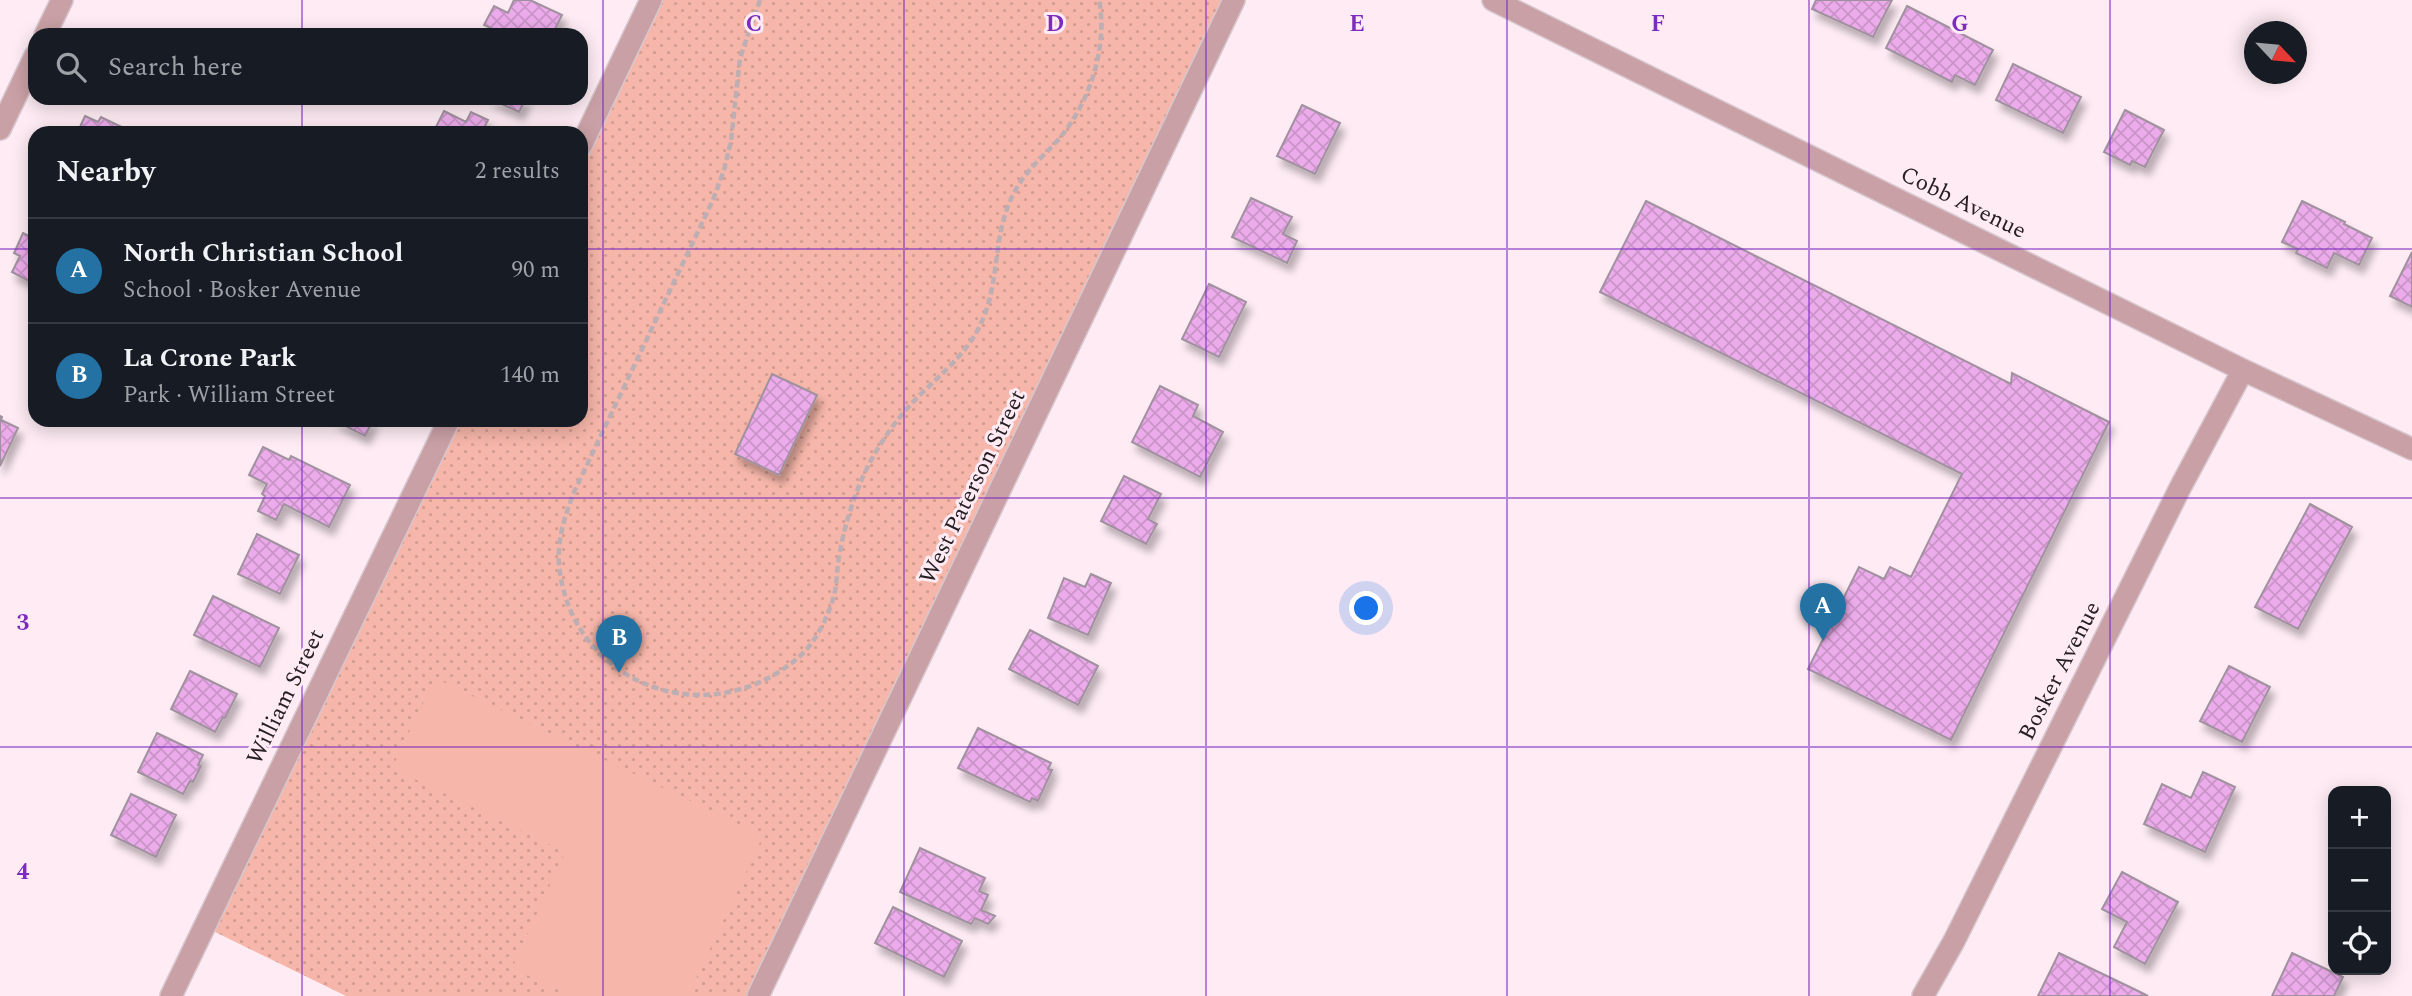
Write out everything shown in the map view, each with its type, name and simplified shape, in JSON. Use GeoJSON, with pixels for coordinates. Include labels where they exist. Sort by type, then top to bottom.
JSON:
{"type":"FeatureCollection","features":[{"type":"Feature","properties":{"kind":"street"},"geometry":{"type":"LineString","coordinates":[[48,28],[62,0]]}},
{"type":"Feature","properties":{"kind":"street"},"geometry":{"type":"LineString","coordinates":[[588,131],[651,0]]}},
{"type":"Feature","properties":{"kind":"street","name":"West Paterson Street"},"geometry":{"type":"LineString","coordinates":[[758,996],[1234,0]]}},
{"type":"Feature","properties":{"kind":"street","name":"Cobb Avenue"},"geometry":{"type":"LineString","coordinates":[[1493,0],[2243,370],[2412,449]]}},
{"type":"Feature","properties":{"kind":"street"},"geometry":{"type":"LineString","coordinates":[[0,129],[28,71]]}},
{"type":"Feature","properties":{"kind":"street","name":"Bosker Avenue"},"geometry":{"type":"LineString","coordinates":[[1923,996],[1954,942],[2181,486],[2243,370]]}},
{"type":"Feature","properties":{"kind":"street","name":"William Street"},"geometry":{"type":"LineString","coordinates":[[171,996],[446,427]]}},
{"type":"Feature","properties":{"kind":"path"},"geometry":{"type":"LineString","coordinates":[[760,0],[740,58],[731,141],[717,190],[573,492],[560,543],[559,564],[564,585],[581,631],[614,665],[634,680],[677,694],[703,696],[747,688],[785,667],[802,654],[817,634],[829,611],[835,591],[845,526],[867,468],[896,421],[959,359],[975,335],[984,319],[993,290],[1007,208],[1018,184],[1029,168],[1059,139],[1089,87],[1101,41],[1102,16],[1099,0]]}},
{"type":"Feature","properties":{"kind":"shaded area"},"geometry":{"type":"Polygon","coordinates":[[[651,0],[1234,0],[757,996],[346,996],[205,927],[446,427],[588,427],[588,131],[651,0]]]}},
{"type":"Feature","properties":{"kind":"shaded area"},"geometry":{"type":"Polygon","coordinates":[[[435,678],[763,836],[688,996],[571,996],[512,968],[565,852],[392,768],[435,678]]]}},
{"type":"Feature","properties":{"kind":"building"},"geometry":{"type":"Polygon","coordinates":[[[514,0],[530,0],[562,15],[556,28],[491,28],[484,25],[494,6],[508,13],[514,0]]]}},
{"type":"Feature","properties":{"kind":"building"},"geometry":{"type":"Polygon","coordinates":[[[1816,0],[1892,0],[1873,37],[1812,9],[1816,0]]]}},
{"type":"Feature","properties":{"kind":"building"},"geometry":{"type":"Polygon","coordinates":[[[1907,6],[1993,50],[1975,85],[1955,75],[1952,82],[1886,48],[1907,6]]]}},
{"type":"Feature","properties":{"kind":"building"},"geometry":{"type":"Polygon","coordinates":[[[2013,64],[2081,97],[2063,133],[1996,100],[2013,64]]]}},
{"type":"Feature","properties":{"kind":"building"},"geometry":{"type":"Polygon","coordinates":[[[504,105],[522,105],[519,112],[504,105]]]}},
{"type":"Feature","properties":{"kind":"building"},"geometry":{"type":"Polygon","coordinates":[[[1302,105],[1340,123],[1315,174],[1277,156],[1302,105]]]}},
{"type":"Feature","properties":{"kind":"building"},"geometry":{"type":"Polygon","coordinates":[[[2125,110],[2164,130],[2145,167],[2132,161],[2130,165],[2104,152],[2125,110]]]}},
{"type":"Feature","properties":{"kind":"building"},"geometry":{"type":"Polygon","coordinates":[[[444,111],[466,122],[471,112],[488,120],[485,126],[436,126],[444,111]]]}},
{"type":"Feature","properties":{"kind":"building"},"geometry":{"type":"Polygon","coordinates":[[[85,116],[98,122],[101,117],[120,126],[80,126],[85,116]]]}},
{"type":"Feature","properties":{"kind":"building"},"geometry":{"type":"Polygon","coordinates":[[[1251,198],[1292,217],[1283,234],[1297,241],[1287,263],[1232,237],[1251,198]]]}},
{"type":"Feature","properties":{"kind":"building"},"geometry":{"type":"Polygon","coordinates":[[[1646,201],[2011,384],[2012,373],[2109,422],[1951,740],[1808,669],[1859,567],[1884,579],[1890,567],[1911,577],[1962,474],[1600,292],[1646,201]]]}},
{"type":"Feature","properties":{"kind":"building"},"geometry":{"type":"Polygon","coordinates":[[[2302,201],[2372,238],[2359,265],[2334,253],[2327,268],[2296,253],[2298,249],[2282,242],[2302,201]]]}},
{"type":"Feature","properties":{"kind":"building"},"geometry":{"type":"Polygon","coordinates":[[[23,233],[28,236],[28,280],[12,272],[20,256],[14,253],[23,233]]]}},
{"type":"Feature","properties":{"kind":"building"},"geometry":{"type":"Polygon","coordinates":[[[2412,252],[2412,307],[2390,296],[2412,252]]]}},
{"type":"Feature","properties":{"kind":"building"},"geometry":{"type":"Polygon","coordinates":[[[1209,284],[1246,302],[1219,357],[1182,339],[1209,284]]]}},
{"type":"Feature","properties":{"kind":"building"},"geometry":{"type":"Polygon","coordinates":[[[772,374],[817,395],[779,475],[735,454],[772,374]]]}},
{"type":"Feature","properties":{"kind":"building"},"geometry":{"type":"Polygon","coordinates":[[[1160,386],[1198,405],[1193,416],[1223,432],[1200,477],[1132,442],[1160,386]]]}},
{"type":"Feature","properties":{"kind":"building"},"geometry":{"type":"Polygon","coordinates":[[[0,416],[1,420],[18,428],[0,466],[0,416]]]}},
{"type":"Feature","properties":{"kind":"building"},"geometry":{"type":"Polygon","coordinates":[[[348,427],[370,427],[365,436],[348,427]]]}},
{"type":"Feature","properties":{"kind":"building"},"geometry":{"type":"Polygon","coordinates":[[[263,447],[289,460],[291,456],[350,485],[329,527],[284,504],[276,520],[258,511],[267,484],[249,475],[263,447]]]}},
{"type":"Feature","properties":{"kind":"building"},"geometry":{"type":"Polygon","coordinates":[[[1124,476],[1161,494],[1148,519],[1157,524],[1146,544],[1101,521],[1124,476]]]}},
{"type":"Feature","properties":{"kind":"building"},"geometry":{"type":"Polygon","coordinates":[[[2310,504],[2352,527],[2298,629],[2255,607],[2310,504]]]}},
{"type":"Feature","properties":{"kind":"building"},"geometry":{"type":"Polygon","coordinates":[[[257,534],[299,555],[280,594],[238,574],[257,534]]]}},
{"type":"Feature","properties":{"kind":"building"},"geometry":{"type":"Polygon","coordinates":[[[1091,574],[1111,583],[1088,635],[1048,618],[1064,578],[1085,587],[1091,574]]]}},
{"type":"Feature","properties":{"kind":"building"},"geometry":{"type":"Polygon","coordinates":[[[213,596],[279,628],[260,667],[194,635],[213,596]]]}},
{"type":"Feature","properties":{"kind":"building"},"geometry":{"type":"Polygon","coordinates":[[[1030,630],[1098,666],[1078,705],[1009,669],[1030,630]]]}},
{"type":"Feature","properties":{"kind":"building"},"geometry":{"type":"Polygon","coordinates":[[[2229,666],[2270,687],[2242,742],[2200,721],[2229,666]]]}},
{"type":"Feature","properties":{"kind":"building"},"geometry":{"type":"Polygon","coordinates":[[[190,671],[237,694],[215,732],[171,709],[190,671]]]}},
{"type":"Feature","properties":{"kind":"building"},"geometry":{"type":"Polygon","coordinates":[[[978,728],[1051,763],[1048,769],[1052,770],[1038,801],[1032,798],[1030,802],[958,768],[978,728]]]}},
{"type":"Feature","properties":{"kind":"building"},"geometry":{"type":"Polygon","coordinates":[[[157,733],[203,755],[193,782],[190,781],[183,794],[138,772],[157,733]]]}},
{"type":"Feature","properties":{"kind":"building"},"geometry":{"type":"Polygon","coordinates":[[[2203,772],[2235,787],[2205,852],[2144,824],[2162,784],[2191,798],[2203,772]]]}},
{"type":"Feature","properties":{"kind":"building"},"geometry":{"type":"Polygon","coordinates":[[[131,794],[176,815],[156,857],[111,835],[131,794]]]}},
{"type":"Feature","properties":{"kind":"building"},"geometry":{"type":"Polygon","coordinates":[[[920,848],[985,878],[979,891],[988,895],[981,910],[995,916],[988,924],[975,918],[971,924],[900,892],[920,848]]]}},
{"type":"Feature","properties":{"kind":"building"},"geometry":{"type":"Polygon","coordinates":[[[2122,872],[2178,902],[2145,964],[2114,947],[2127,922],[2102,909],[2122,872]]]}},
{"type":"Feature","properties":{"kind":"building"},"geometry":{"type":"Polygon","coordinates":[[[893,907],[962,941],[944,977],[875,943],[893,907]]]}},
{"type":"Feature","properties":{"kind":"building"},"geometry":{"type":"Polygon","coordinates":[[[2059,953],[2136,990],[2148,996],[2038,996],[2059,953]]]}},
{"type":"Feature","properties":{"kind":"building"},"geometry":{"type":"Polygon","coordinates":[[[2292,953],[2328,970],[2328,975],[2343,977],[2334,996],[2272,996],[2292,953]]]}},
{"type":"Feature","properties":{"kind":"place","name":"North Christian School"},"geometry":{"type":"Point","coordinates":[1823,641]}},
{"type":"Feature","properties":{"kind":"place","name":"La Crone Park"},"geometry":{"type":"Point","coordinates":[619,673]}}]}
